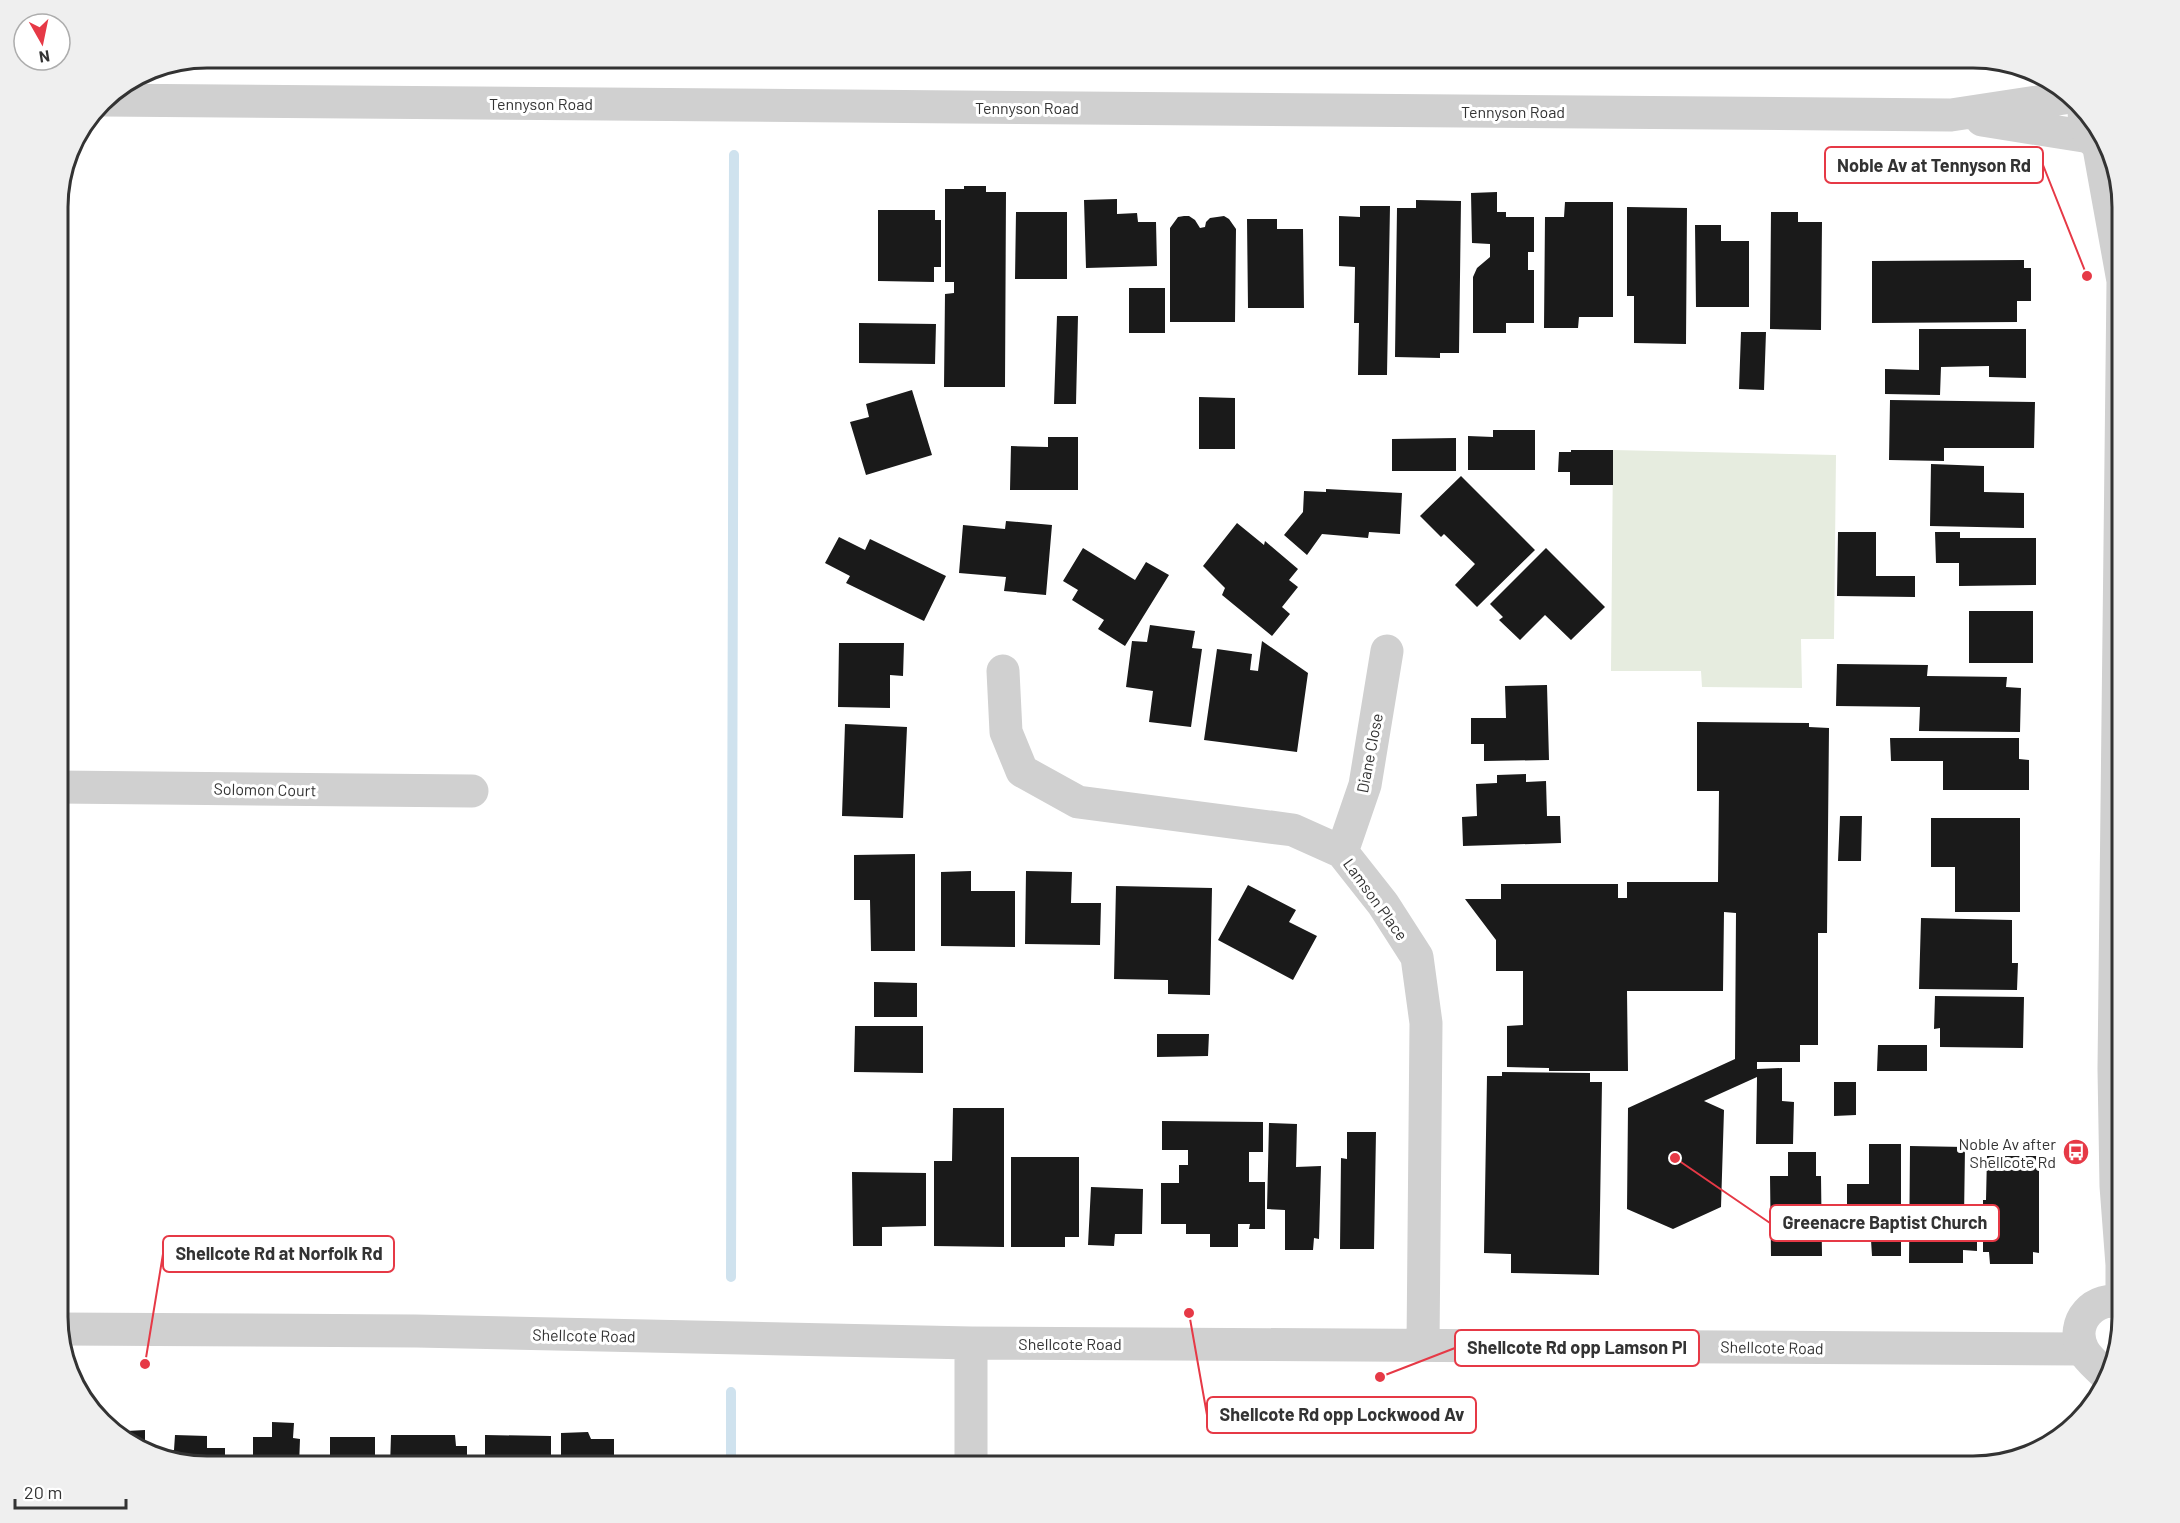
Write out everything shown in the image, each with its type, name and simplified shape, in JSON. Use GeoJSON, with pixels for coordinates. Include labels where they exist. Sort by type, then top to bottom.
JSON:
{"type":"FeatureCollection","features":[{"type":"Feature","properties":{"kind":"street","name":"Tennyson Road"},"geometry":{"type":"LineString","coordinates":[[1951,115],[2061,99]]}},
{"type":"Feature","properties":{"kind":"street","name":"Tennyson Road"},"geometry":{"type":"LineString","coordinates":[[117,100],[1951,115],[2094,138]]}},
{"type":"Feature","properties":{"kind":"street"},"geometry":{"type":"LineString","coordinates":[[2095,140],[2112,225]]}},
{"type":"Feature","properties":{"kind":"street","name":"Diane Close"},"geometry":{"type":"LineString","coordinates":[[1342,852],[1365,785],[1388,651]]}},
{"type":"Feature","properties":{"kind":"street","name":"Lamson Place"},"geometry":{"type":"LineString","coordinates":[[1003,671],[1006,732],[1022,771],[1078,802],[1293,830],[1342,852],[1383,904],[1417,957],[1426,1023],[1423,1345]]}},
{"type":"Feature","properties":{"kind":"street","name":"Solomon Court"},"geometry":{"type":"LineString","coordinates":[[68,787],[472,791]]}},
{"type":"Feature","properties":{"kind":"street"},"geometry":{"type":"LineString","coordinates":[[2102,1370],[2082,1349],[2078,1335],[2082,1318],[2095,1305],[2112,1300]]}},
{"type":"Feature","properties":{"kind":"street","name":"Shellcote Road"},"geometry":{"type":"LineString","coordinates":[[68,1329],[416,1331],[971,1343],[2082,1349]]}},
{"type":"Feature","properties":{"kind":"street"},"geometry":{"type":"LineString","coordinates":[[971,1343],[971,1456]]}},
{"type":"Feature","properties":{"kind":"shaded area"},"geometry":{"type":"Polygon","coordinates":[[[1613,450],[1836,455],[1834,639],[1801,639],[1802,688],[1702,687],[1701,671],[1611,671],[1613,450]]]}},
{"type":"Feature","properties":{"kind":"building"},"geometry":{"type":"Polygon","coordinates":[[[964,186],[986,186],[986,192],[1006,192],[1005,387],[944,387],[945,294],[954,293],[954,282],[945,282],[945,189],[964,189],[964,186]]]}},
{"type":"Feature","properties":{"kind":"building"},"geometry":{"type":"Polygon","coordinates":[[[1497,192],[1497,212],[1506,212],[1506,217],[1534,217],[1534,252],[1528,252],[1528,270],[1534,270],[1534,323],[1506,323],[1506,333],[1473,333],[1473,277],[1477,268],[1490,257],[1490,244],[1472,243],[1471,193],[1497,192]]]}},
{"type":"Feature","properties":{"kind":"building"},"geometry":{"type":"Polygon","coordinates":[[[1117,199],[1117,214],[1137,213],[1138,222],[1156,222],[1157,266],[1086,268],[1084,200],[1117,199]]]}},
{"type":"Feature","properties":{"kind":"building"},"geometry":{"type":"Polygon","coordinates":[[[1416,200],[1461,201],[1459,353],[1440,353],[1440,358],[1395,357],[1397,208],[1416,208],[1416,200]]]}},
{"type":"Feature","properties":{"kind":"building"},"geometry":{"type":"Polygon","coordinates":[[[1565,202],[1613,202],[1613,317],[1579,317],[1578,328],[1544,328],[1545,217],[1564,217],[1565,202]]]}},
{"type":"Feature","properties":{"kind":"building"},"geometry":{"type":"Polygon","coordinates":[[[1360,206],[1390,206],[1387,375],[1358,375],[1359,323],[1354,323],[1355,267],[1339,266],[1339,216],[1360,217],[1360,206]]]}},
{"type":"Feature","properties":{"kind":"building"},"geometry":{"type":"Polygon","coordinates":[[[1627,207],[1687,208],[1686,344],[1634,343],[1634,296],[1627,296],[1627,207]]]}},
{"type":"Feature","properties":{"kind":"building"},"geometry":{"type":"Polygon","coordinates":[[[878,210],[935,210],[935,220],[941,220],[941,267],[934,267],[934,282],[878,281],[878,210]]]}},
{"type":"Feature","properties":{"kind":"building"},"geometry":{"type":"Polygon","coordinates":[[[1016,212],[1067,212],[1067,279],[1015,279],[1016,212]]]}},
{"type":"Feature","properties":{"kind":"building"},"geometry":{"type":"Polygon","coordinates":[[[1771,212],[1798,212],[1798,222],[1822,222],[1821,330],[1770,329],[1771,212]]]}},
{"type":"Feature","properties":{"kind":"building"},"geometry":{"type":"Polygon","coordinates":[[[1184,216],[1195,220],[1200,228],[1205,227],[1210,218],[1224,216],[1236,229],[1235,322],[1170,322],[1170,228],[1178,217],[1184,216]]]}},
{"type":"Feature","properties":{"kind":"building"},"geometry":{"type":"Polygon","coordinates":[[[1247,219],[1277,219],[1277,229],[1303,229],[1304,308],[1248,308],[1247,219]]]}},
{"type":"Feature","properties":{"kind":"building"},"geometry":{"type":"Polygon","coordinates":[[[1695,225],[1721,225],[1721,241],[1749,241],[1749,307],[1696,307],[1695,225]]]}},
{"type":"Feature","properties":{"kind":"building"},"geometry":{"type":"Polygon","coordinates":[[[2024,260],[2024,268],[2031,268],[2031,301],[2017,301],[2017,322],[1872,323],[1872,261],[2024,260]]]}},
{"type":"Feature","properties":{"kind":"building"},"geometry":{"type":"Polygon","coordinates":[[[1129,288],[1165,288],[1165,333],[1129,333],[1129,288]]]}},
{"type":"Feature","properties":{"kind":"building"},"geometry":{"type":"Polygon","coordinates":[[[1057,316],[1078,316],[1076,404],[1054,404],[1057,316]]]}},
{"type":"Feature","properties":{"kind":"building"},"geometry":{"type":"Polygon","coordinates":[[[859,323],[936,324],[935,364],[859,363],[859,323]]]}},
{"type":"Feature","properties":{"kind":"building"},"geometry":{"type":"Polygon","coordinates":[[[1919,329],[2026,329],[2026,378],[1989,377],[1989,366],[1941,367],[1940,395],[1885,394],[1885,369],[1919,370],[1919,329]]]}},
{"type":"Feature","properties":{"kind":"building"},"geometry":{"type":"Polygon","coordinates":[[[1741,332],[1766,332],[1764,390],[1739,389],[1741,332]]]}},
{"type":"Feature","properties":{"kind":"building"},"geometry":{"type":"Polygon","coordinates":[[[912,390],[932,455],[866,475],[850,422],[869,417],[866,404],[912,390]]]}},
{"type":"Feature","properties":{"kind":"building"},"geometry":{"type":"Polygon","coordinates":[[[1199,397],[1235,398],[1235,449],[1199,449],[1199,397]]]}},
{"type":"Feature","properties":{"kind":"building"},"geometry":{"type":"Polygon","coordinates":[[[1890,400],[2035,402],[2034,448],[1944,448],[1944,461],[1889,460],[1890,400]]]}},
{"type":"Feature","properties":{"kind":"building"},"geometry":{"type":"Polygon","coordinates":[[[1493,430],[1535,430],[1535,470],[1468,470],[1468,436],[1493,437],[1493,430]]]}},
{"type":"Feature","properties":{"kind":"building"},"geometry":{"type":"Polygon","coordinates":[[[1048,437],[1078,437],[1078,490],[1010,490],[1011,446],[1048,447],[1048,437]]]}},
{"type":"Feature","properties":{"kind":"building"},"geometry":{"type":"Polygon","coordinates":[[[1456,438],[1456,471],[1392,471],[1392,439],[1456,438]]]}},
{"type":"Feature","properties":{"kind":"building"},"geometry":{"type":"Polygon","coordinates":[[[1571,450],[1613,450],[1613,485],[1570,485],[1570,472],[1558,472],[1559,452],[1571,452],[1571,450]]]}},
{"type":"Feature","properties":{"kind":"building"},"geometry":{"type":"Polygon","coordinates":[[[1931,464],[1984,466],[1984,492],[2024,493],[2024,528],[1930,526],[1931,464]]]}},
{"type":"Feature","properties":{"kind":"building"},"geometry":{"type":"Polygon","coordinates":[[[1461,476],[1535,550],[1477,607],[1455,585],[1475,564],[1444,534],[1441,537],[1420,516],[1461,476]]]}},
{"type":"Feature","properties":{"kind":"building"},"geometry":{"type":"Polygon","coordinates":[[[1326,489],[1402,493],[1400,534],[1369,532],[1368,538],[1322,534],[1307,555],[1284,535],[1303,512],[1304,491],[1326,492],[1326,489]]]}},
{"type":"Feature","properties":{"kind":"building"},"geometry":{"type":"Polygon","coordinates":[[[1006,521],[1052,525],[1046,595],[1004,591],[1006,577],[959,573],[963,525],[1005,529],[1006,521]]]}},
{"type":"Feature","properties":{"kind":"building"},"geometry":{"type":"Polygon","coordinates":[[[1237,523],[1264,545],[1265,541],[1298,569],[1289,580],[1298,587],[1282,607],[1290,614],[1272,636],[1222,595],[1225,588],[1203,566],[1237,523]]]}},
{"type":"Feature","properties":{"kind":"building"},"geometry":{"type":"Polygon","coordinates":[[[1838,532],[1876,532],[1876,576],[1915,576],[1915,597],[1837,596],[1838,532]]]}},
{"type":"Feature","properties":{"kind":"building"},"geometry":{"type":"Polygon","coordinates":[[[1935,532],[1960,532],[1960,538],[2036,538],[2036,585],[1959,586],[1959,563],[1936,563],[1935,532]]]}},
{"type":"Feature","properties":{"kind":"building"},"geometry":{"type":"Polygon","coordinates":[[[839,537],[865,550],[870,539],[946,576],[924,621],[846,583],[850,576],[825,563],[839,537]]]}},
{"type":"Feature","properties":{"kind":"building"},"geometry":{"type":"Polygon","coordinates":[[[1083,548],[1135,580],[1146,562],[1169,575],[1125,646],[1098,629],[1104,620],[1072,600],[1078,590],[1063,581],[1083,548]]]}},
{"type":"Feature","properties":{"kind":"building"},"geometry":{"type":"Polygon","coordinates":[[[1546,548],[1605,607],[1571,640],[1545,615],[1520,640],[1499,620],[1503,617],[1490,604],[1546,548]]]}},
{"type":"Feature","properties":{"kind":"building"},"geometry":{"type":"Polygon","coordinates":[[[1969,611],[2033,611],[2033,663],[1969,663],[1969,611]]]}},
{"type":"Feature","properties":{"kind":"building"},"geometry":{"type":"Polygon","coordinates":[[[1150,625],[1195,631],[1192,648],[1202,649],[1191,727],[1149,722],[1153,691],[1126,687],[1132,641],[1147,642],[1150,625]]]}},
{"type":"Feature","properties":{"kind":"building"},"geometry":{"type":"Polygon","coordinates":[[[1262,641],[1308,673],[1297,752],[1204,740],[1217,649],[1252,654],[1250,670],[1258,671],[1262,641]]]}},
{"type":"Feature","properties":{"kind":"building"},"geometry":{"type":"Polygon","coordinates":[[[839,643],[904,643],[903,676],[890,675],[890,708],[838,707],[839,643]]]}},
{"type":"Feature","properties":{"kind":"building"},"geometry":{"type":"Polygon","coordinates":[[[1837,664],[1928,665],[1927,676],[2007,677],[2006,687],[2021,688],[2020,732],[1919,731],[1920,707],[1836,706],[1837,664]]]}},
{"type":"Feature","properties":{"kind":"building"},"geometry":{"type":"Polygon","coordinates":[[[1547,685],[1549,760],[1484,761],[1484,744],[1471,744],[1471,718],[1506,718],[1505,686],[1547,685]]]}},
{"type":"Feature","properties":{"kind":"building"},"geometry":{"type":"Polygon","coordinates":[[[1697,722],[1809,723],[1809,727],[1829,728],[1827,933],[1818,933],[1818,1045],[1800,1045],[1800,1062],[1757,1062],[1757,1069],[1782,1068],[1782,1101],[1794,1102],[1793,1144],[1756,1144],[1757,1077],[1704,1101],[1724,1110],[1721,1207],[1673,1229],[1627,1209],[1628,1108],[1735,1059],[1736,913],[1724,912],[1723,991],[1627,991],[1628,1071],[1549,1071],[1549,1068],[1507,1067],[1507,1026],[1523,1025],[1523,971],[1496,971],[1496,940],[1465,899],[1501,899],[1501,884],[1618,884],[1618,898],[1627,898],[1627,882],[1718,882],[1719,791],[1697,791],[1697,722]]]}},
{"type":"Feature","properties":{"kind":"building"},"geometry":{"type":"Polygon","coordinates":[[[845,724],[907,727],[903,818],[842,816],[845,724]]]}},
{"type":"Feature","properties":{"kind":"building"},"geometry":{"type":"Polygon","coordinates":[[[1890,738],[2019,738],[2019,759],[2029,760],[2029,790],[1943,790],[1943,761],[1891,761],[1890,738]]]}},
{"type":"Feature","properties":{"kind":"building"},"geometry":{"type":"Polygon","coordinates":[[[1526,774],[1526,782],[1546,781],[1547,816],[1560,816],[1561,843],[1463,846],[1462,817],[1477,816],[1476,784],[1497,783],[1497,775],[1526,774]]]}},
{"type":"Feature","properties":{"kind":"building"},"geometry":{"type":"Polygon","coordinates":[[[1840,816],[1862,816],[1861,861],[1838,861],[1840,816]]]}},
{"type":"Feature","properties":{"kind":"building"},"geometry":{"type":"Polygon","coordinates":[[[1931,818],[2020,818],[2020,912],[1955,912],[1955,867],[1931,867],[1931,818]]]}},
{"type":"Feature","properties":{"kind":"building"},"geometry":{"type":"Polygon","coordinates":[[[915,854],[915,951],[871,951],[870,900],[854,900],[854,855],[915,854]]]}},
{"type":"Feature","properties":{"kind":"building"},"geometry":{"type":"Polygon","coordinates":[[[971,871],[971,891],[1015,891],[1015,947],[941,946],[941,872],[971,871]]]}},
{"type":"Feature","properties":{"kind":"building"},"geometry":{"type":"Polygon","coordinates":[[[1026,871],[1072,872],[1071,903],[1101,903],[1100,945],[1025,944],[1026,871]]]}},
{"type":"Feature","properties":{"kind":"building"},"geometry":{"type":"Polygon","coordinates":[[[1248,885],[1296,910],[1289,922],[1317,936],[1293,980],[1218,940],[1248,885]]]}},
{"type":"Feature","properties":{"kind":"building"},"geometry":{"type":"Polygon","coordinates":[[[1116,886],[1212,888],[1210,995],[1168,994],[1168,980],[1114,979],[1116,886]]]}},
{"type":"Feature","properties":{"kind":"building"},"geometry":{"type":"Polygon","coordinates":[[[1921,918],[2012,920],[2012,963],[2018,963],[2017,990],[1919,989],[1921,918]]]}},
{"type":"Feature","properties":{"kind":"building"},"geometry":{"type":"Polygon","coordinates":[[[874,982],[917,983],[917,1017],[874,1017],[874,982]]]}},
{"type":"Feature","properties":{"kind":"building"},"geometry":{"type":"Polygon","coordinates":[[[1935,996],[2024,997],[2023,1048],[1940,1047],[1940,1028],[1934,1029],[1935,996]]]}},
{"type":"Feature","properties":{"kind":"building"},"geometry":{"type":"Polygon","coordinates":[[[855,1026],[923,1026],[923,1073],[854,1072],[855,1026]]]}},
{"type":"Feature","properties":{"kind":"building"},"geometry":{"type":"Polygon","coordinates":[[[1157,1034],[1209,1034],[1208,1056],[1157,1057],[1157,1034]]]}},
{"type":"Feature","properties":{"kind":"building"},"geometry":{"type":"Polygon","coordinates":[[[1878,1045],[1927,1045],[1927,1071],[1877,1071],[1878,1045]]]}},
{"type":"Feature","properties":{"kind":"building"},"geometry":{"type":"Polygon","coordinates":[[[1502,1072],[1590,1073],[1590,1082],[1602,1082],[1599,1275],[1511,1273],[1511,1254],[1484,1253],[1487,1076],[1502,1076],[1502,1072]]]}},
{"type":"Feature","properties":{"kind":"building"},"geometry":{"type":"Polygon","coordinates":[[[1834,1082],[1856,1082],[1856,1115],[1834,1116],[1834,1082]]]}},
{"type":"Feature","properties":{"kind":"building"},"geometry":{"type":"Polygon","coordinates":[[[953,1108],[1004,1108],[1004,1247],[934,1246],[934,1161],[952,1161],[953,1108]]]}},
{"type":"Feature","properties":{"kind":"building"},"geometry":{"type":"Polygon","coordinates":[[[1162,1121],[1263,1122],[1263,1152],[1249,1152],[1249,1182],[1265,1182],[1265,1229],[1249,1229],[1250,1224],[1238,1224],[1238,1247],[1210,1247],[1210,1234],[1186,1234],[1186,1224],[1161,1224],[1161,1183],[1179,1183],[1179,1165],[1188,1165],[1188,1150],[1162,1150],[1162,1121]]]}},
{"type":"Feature","properties":{"kind":"building"},"geometry":{"type":"Polygon","coordinates":[[[1269,1123],[1297,1124],[1296,1167],[1321,1166],[1319,1239],[1314,1238],[1313,1250],[1285,1250],[1285,1210],[1267,1209],[1269,1123]]]}},
{"type":"Feature","properties":{"kind":"building"},"geometry":{"type":"Polygon","coordinates":[[[1347,1132],[1376,1132],[1374,1249],[1340,1249],[1341,1158],[1347,1159],[1347,1132]]]}},
{"type":"Feature","properties":{"kind":"building"},"geometry":{"type":"Polygon","coordinates":[[[1869,1144],[1901,1144],[1901,1256],[1872,1256],[1871,1240],[1847,1240],[1847,1184],[1869,1184],[1869,1144]]]}},
{"type":"Feature","properties":{"kind":"building"},"geometry":{"type":"Polygon","coordinates":[[[1910,1146],[1965,1147],[1964,1218],[1977,1219],[1977,1251],[1963,1250],[1963,1263],[1909,1263],[1910,1146]]]}},
{"type":"Feature","properties":{"kind":"building"},"geometry":{"type":"Polygon","coordinates":[[[1788,1152],[1816,1152],[1816,1176],[1821,1176],[1822,1256],[1771,1256],[1770,1176],[1788,1176],[1788,1152]]]}},
{"type":"Feature","properties":{"kind":"building"},"geometry":{"type":"Polygon","coordinates":[[[1987,1156],[2039,1156],[2039,1253],[2033,1252],[2033,1264],[1990,1264],[1989,1252],[1983,1252],[1983,1200],[1986,1200],[1987,1156]]]}},
{"type":"Feature","properties":{"kind":"building"},"geometry":{"type":"Polygon","coordinates":[[[1011,1157],[1079,1157],[1079,1237],[1065,1237],[1065,1247],[1011,1247],[1011,1157]]]}},
{"type":"Feature","properties":{"kind":"building"},"geometry":{"type":"Polygon","coordinates":[[[852,1172],[926,1173],[926,1226],[882,1227],[882,1246],[853,1246],[852,1172]]]}},
{"type":"Feature","properties":{"kind":"building"},"geometry":{"type":"Polygon","coordinates":[[[1091,1187],[1143,1189],[1142,1234],[1115,1234],[1114,1246],[1088,1245],[1091,1187]]]}},
{"type":"Feature","properties":{"kind":"building"},"geometry":{"type":"Polygon","coordinates":[[[272,1422],[294,1423],[293,1438],[300,1439],[299,1456],[253,1456],[253,1437],[272,1437],[272,1422]]]}},
{"type":"Feature","properties":{"kind":"building"},"geometry":{"type":"Polygon","coordinates":[[[145,1430],[145,1441],[129,1432],[145,1430]]]}},
{"type":"Feature","properties":{"kind":"building"},"geometry":{"type":"Polygon","coordinates":[[[588,1432],[591,1439],[614,1439],[614,1456],[561,1456],[561,1433],[588,1432]]]}},
{"type":"Feature","properties":{"kind":"building"},"geometry":{"type":"Polygon","coordinates":[[[175,1435],[207,1436],[207,1448],[225,1448],[225,1456],[206,1456],[167,1450],[174,1450],[175,1435]]]}},
{"type":"Feature","properties":{"kind":"building"},"geometry":{"type":"Polygon","coordinates":[[[391,1435],[455,1435],[456,1446],[467,1446],[467,1456],[390,1456],[391,1435]]]}},
{"type":"Feature","properties":{"kind":"building"},"geometry":{"type":"Polygon","coordinates":[[[485,1435],[551,1436],[551,1456],[485,1456],[485,1435]]]}},
{"type":"Feature","properties":{"kind":"building"},"geometry":{"type":"Polygon","coordinates":[[[330,1437],[375,1437],[375,1456],[330,1456],[330,1437]]]}},
{"type":"Feature","properties":{"kind":"waterway"},"geometry":{"type":"LineString","coordinates":[[731,1277],[734,155]]}},
{"type":"Feature","properties":{"kind":"waterway"},"geometry":{"type":"LineString","coordinates":[[731,1392],[731,1456]]}},
{"type":"Feature","properties":{"kind":"place","name":"Noble Av at Tennyson Rd"},"geometry":{"type":"Point","coordinates":[2087,276]}},
{"type":"Feature","properties":{"kind":"place","name":"Noble Av after Shellcote Rd"},"geometry":{"type":"Point","coordinates":[2076,1152]}},
{"type":"Feature","properties":{"kind":"place","name":"Greenacre Baptist Church"},"geometry":{"type":"Point","coordinates":[1675,1158]}},
{"type":"Feature","properties":{"kind":"place","name":"Shellcote Rd opp Lockwood Av"},"geometry":{"type":"Point","coordinates":[1189,1313]}},
{"type":"Feature","properties":{"kind":"place","name":"Shellcote Rd at Norfolk Rd"},"geometry":{"type":"Point","coordinates":[145,1364]}},
{"type":"Feature","properties":{"kind":"place","name":"Shellcote Rd opp Lamson Pl"},"geometry":{"type":"Point","coordinates":[1380,1377]}}]}
